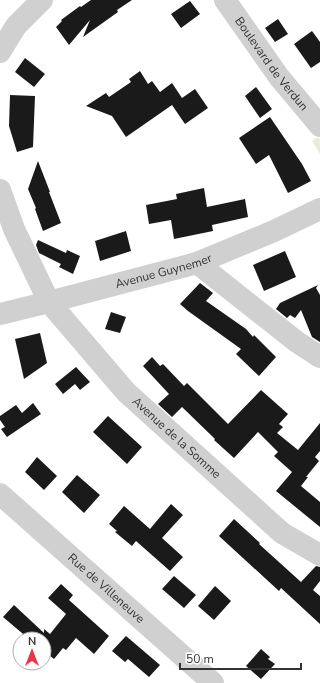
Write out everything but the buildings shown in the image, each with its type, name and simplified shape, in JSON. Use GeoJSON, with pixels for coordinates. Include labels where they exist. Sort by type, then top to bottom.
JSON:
{"type":"FeatureCollection","features":[{"type":"Feature","properties":{"kind":"street"},"geometry":{"type":"LineString","coordinates":[[0,52],[16,26],[42,0]]}},
{"type":"Feature","properties":{"kind":"street","name":"Boulevard de Verdun"},"geometry":{"type":"LineString","coordinates":[[225,0],[279,77],[320,126]]}},
{"type":"Feature","properties":{"kind":"street","name":"Avenue de la Somme"},"geometry":{"type":"LineString","coordinates":[[0,190],[14,229],[49,302],[126,392],[282,533],[320,554]]}},
{"type":"Feature","properties":{"kind":"street","name":"Avenue Guynemer"},"geometry":{"type":"LineString","coordinates":[[0,314],[197,262],[274,231],[320,209]]}},
{"type":"Feature","properties":{"kind":"street"},"geometry":{"type":"LineString","coordinates":[[197,262],[297,342],[320,357]]}},
{"type":"Feature","properties":{"kind":"street","name":"Rue de Villeneuve"},"geometry":{"type":"LineString","coordinates":[[0,494],[213,683]]}},
{"type":"Feature","properties":{"kind":"shaded area"},"geometry":{"type":"Polygon","coordinates":[[[317,137],[320,139],[320,154],[312,141],[317,137]]]}}]}
